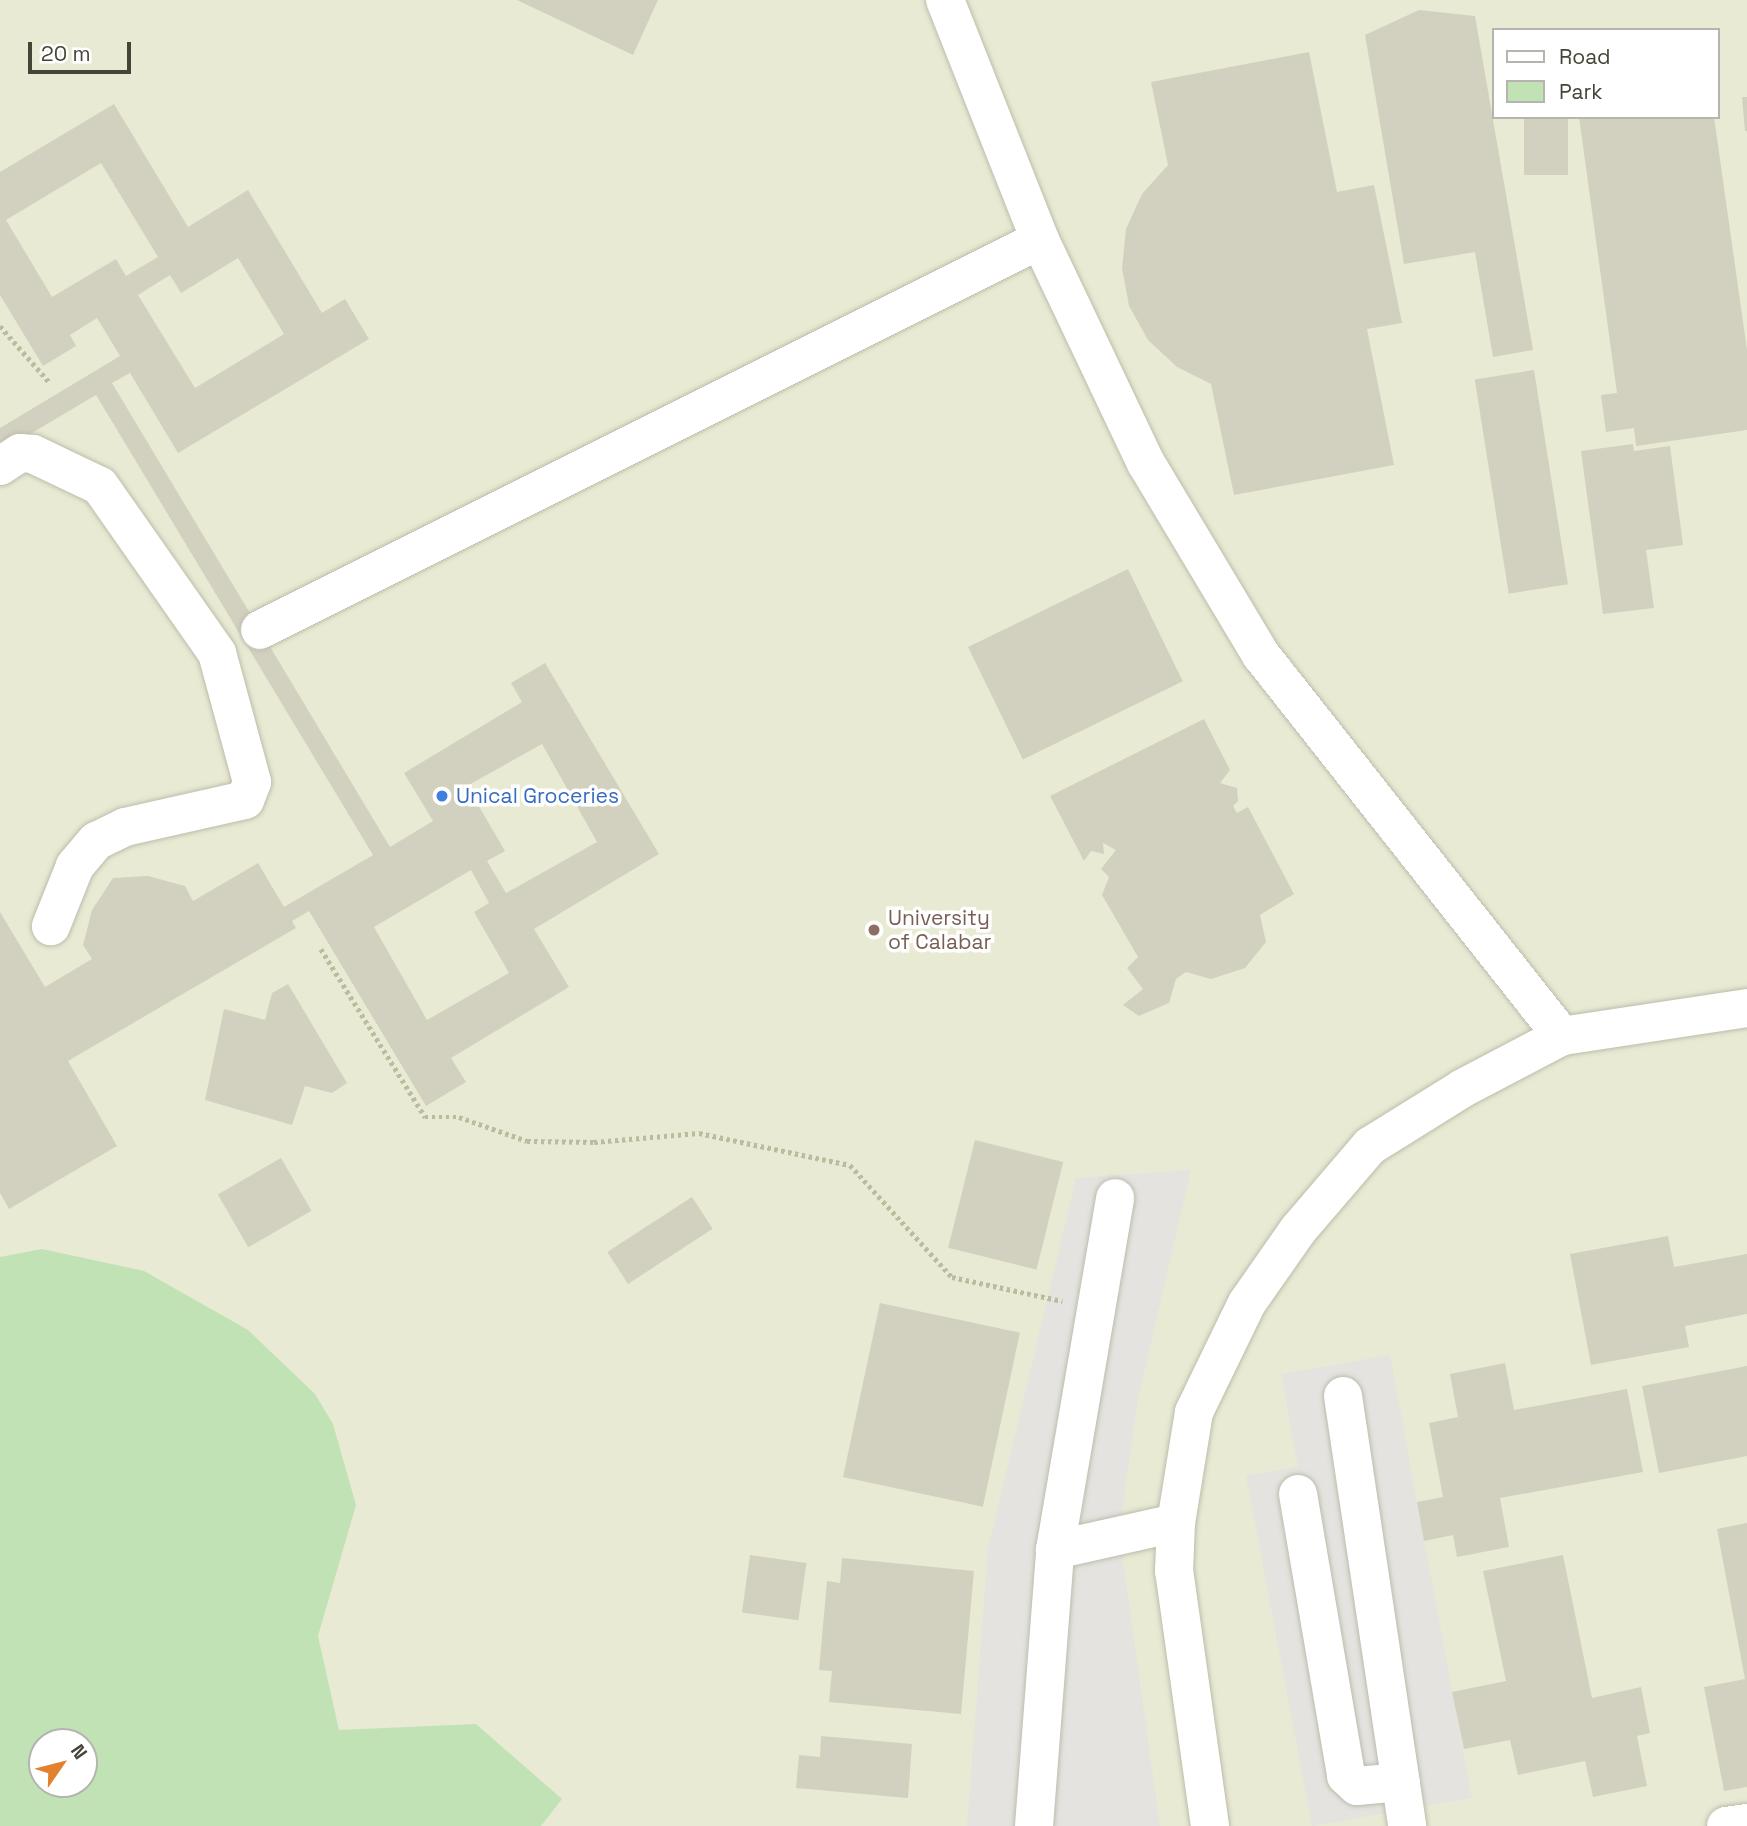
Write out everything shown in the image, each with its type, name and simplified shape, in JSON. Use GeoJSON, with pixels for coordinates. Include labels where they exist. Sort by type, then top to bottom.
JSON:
{"type":"FeatureCollection","features":[{"type":"Feature","properties":{"kind":"street"},"geometry":{"type":"LineString","coordinates":[[945,0],[1040,240],[1146,463],[1261,655],[1562,1036]]}},
{"type":"Feature","properties":{"kind":"street"},"geometry":{"type":"LineString","coordinates":[[240,640],[1040,240]]}},
{"type":"Feature","properties":{"kind":"street"},"geometry":{"type":"LineString","coordinates":[[0,467],[20,453],[33,454],[100,486],[240,640],[246,748],[252,782],[245,800],[125,827],[96,841],[75,866],[51,926]]}},
{"type":"Feature","properties":{"kind":"street"},"geometry":{"type":"LineString","coordinates":[[1210,1826],[1174,1571],[1176,1523],[1194,1412],[1247,1303],[1298,1230],[1370,1146],[1463,1088],[1562,1036],[1747,1008]]}},
{"type":"Feature","properties":{"kind":"street"},"geometry":{"type":"LineString","coordinates":[[1034,1826],[1055,1550],[1115,1198]]}},
{"type":"Feature","properties":{"kind":"street"},"geometry":{"type":"LineString","coordinates":[[1343,1396],[1407,1826]]}},
{"type":"Feature","properties":{"kind":"street"},"geometry":{"type":"LineString","coordinates":[[1298,1494],[1346,1776],[1357,1786],[1401,1782]]}},
{"type":"Feature","properties":{"kind":"street"},"geometry":{"type":"LineString","coordinates":[[1055,1550],[1176,1523]]}},
{"type":"Feature","properties":{"kind":"street"},"geometry":{"type":"LineString","coordinates":[[1726,1826],[1747,1823]]}},
{"type":"Feature","properties":{"kind":"path"},"geometry":{"type":"LineString","coordinates":[[0,326],[50,383]]}},
{"type":"Feature","properties":{"kind":"path"},"geometry":{"type":"LineString","coordinates":[[321,948],[425,1117],[459,1117],[527,1141],[594,1142],[699,1133],[850,1165],[952,1277],[1097,1308]]}},
{"type":"Feature","properties":{"kind":"shaded area","name":"University of Calabar"},"geometry":{"type":"Polygon","coordinates":[[[0,0],[1747,0],[1747,1826],[0,1826],[0,0]]]}},
{"type":"Feature","properties":{"kind":"shaded area"},"geometry":{"type":"Polygon","coordinates":[[[1191,1170],[1138,1399],[1119,1532],[1160,1826],[967,1826],[988,1549],[1076,1178],[1191,1170]]]}},
{"type":"Feature","properties":{"kind":"shaded area"},"geometry":{"type":"Polygon","coordinates":[[[1390,1355],[1472,1798],[1312,1826],[1246,1476],[1298,1466],[1281,1374],[1390,1355]]]}},
{"type":"Feature","properties":{"kind":"green space"},"geometry":{"type":"Polygon","coordinates":[[[42,1249],[144,1271],[248,1330],[315,1394],[333,1424],[356,1505],[318,1636],[339,1730],[476,1724],[562,1799],[541,1826],[0,1826],[0,1257],[42,1249]]]}},
{"type":"Feature","properties":{"kind":"building"},"geometry":{"type":"Polygon","coordinates":[[[517,0],[658,0],[633,55],[517,0]]]}},
{"type":"Feature","properties":{"kind":"building"},"geometry":{"type":"Polygon","coordinates":[[[1419,10],[1475,16],[1533,350],[1493,357],[1475,252],[1404,264],[1365,35],[1419,10]]]}},
{"type":"Feature","properties":{"kind":"building"},"geometry":{"type":"Polygon","coordinates":[[[1309,52],[1337,192],[1374,185],[1402,323],[1367,329],[1394,465],[1234,495],[1211,384],[1177,367],[1148,340],[1129,306],[1122,268],[1126,229],[1142,194],[1168,165],[1151,82],[1309,52]]]}},
{"type":"Feature","properties":{"kind":"building"},"geometry":{"type":"Polygon","coordinates":[[[1742,97],[1747,97],[1747,131],[1745,131],[1742,97]]]}},
{"type":"Feature","properties":{"kind":"building"},"geometry":{"type":"Polygon","coordinates":[[[114,104],[188,227],[248,190],[322,313],[345,299],[369,339],[178,453],[130,373],[112,383],[390,847],[433,821],[404,773],[522,702],[511,683],[545,663],[659,854],[534,929],[569,987],[451,1058],[466,1082],[426,1106],[309,911],[292,921],[296,928],[68,1061],[117,1146],[9,1209],[0,1193],[0,912],[45,987],[92,959],[83,945],[92,910],[113,878],[148,876],[185,886],[193,901],[258,863],[284,907],[373,855],[96,395],[0,452],[0,428],[120,356],[97,318],[70,335],[76,346],[43,366],[0,295],[0,172],[114,104]],[[101,163],[6,220],[52,297],[116,259],[126,276],[158,257],[101,163]],[[238,258],[181,293],[170,275],[138,295],[195,388],[284,334],[238,258]],[[542,744],[467,786],[505,851],[487,861],[506,893],[597,842],[542,744]],[[471,870],[374,927],[427,1020],[509,973],[474,912],[489,903],[471,870]]]}},
{"type":"Feature","properties":{"kind":"building"},"geometry":{"type":"Polygon","coordinates":[[[1524,119],[1568,119],[1568,175],[1524,175],[1524,119]]]}},
{"type":"Feature","properties":{"kind":"building"},"geometry":{"type":"Polygon","coordinates":[[[1579,119],[1714,119],[1747,350],[1747,430],[1636,446],[1634,428],[1606,432],[1601,395],[1617,393],[1579,119]]]}},
{"type":"Feature","properties":{"kind":"building"},"geometry":{"type":"Polygon","coordinates":[[[1534,370],[1568,584],[1509,594],[1475,379],[1534,370]]]}},
{"type":"Feature","properties":{"kind":"building"},"geometry":{"type":"Polygon","coordinates":[[[1633,444],[1634,451],[1670,446],[1683,545],[1646,550],[1654,608],[1603,614],[1581,451],[1633,444]]]}},
{"type":"Feature","properties":{"kind":"building"},"geometry":{"type":"Polygon","coordinates":[[[1128,569],[1183,681],[1023,759],[968,647],[1128,569]]]}},
{"type":"Feature","properties":{"kind":"building"},"geometry":{"type":"Polygon","coordinates":[[[1204,719],[1230,770],[1220,783],[1237,788],[1238,801],[1233,806],[1237,813],[1248,807],[1294,894],[1260,915],[1266,942],[1245,968],[1211,979],[1186,972],[1176,979],[1169,1003],[1139,1016],[1123,1005],[1143,989],[1127,968],[1138,957],[1102,895],[1109,877],[1101,869],[1116,850],[1103,843],[1104,854],[1091,851],[1084,861],[1050,796],[1204,719]]]}},
{"type":"Feature","properties":{"kind":"building"},"geometry":{"type":"Polygon","coordinates":[[[288,984],[347,1083],[332,1093],[305,1086],[292,1125],[205,1100],[224,1009],[265,1020],[272,993],[288,984]]]}},
{"type":"Feature","properties":{"kind":"building"},"geometry":{"type":"Polygon","coordinates":[[[975,1140],[1063,1162],[1036,1270],[948,1248],[975,1140]]]}},
{"type":"Feature","properties":{"kind":"building"},"geometry":{"type":"Polygon","coordinates":[[[281,1158],[312,1211],[248,1247],[218,1194],[281,1158]]]}},
{"type":"Feature","properties":{"kind":"building"},"geometry":{"type":"Polygon","coordinates":[[[692,1197],[713,1229],[628,1284],[607,1252],[692,1197]]]}},
{"type":"Feature","properties":{"kind":"building"},"geometry":{"type":"Polygon","coordinates":[[[1668,1236],[1674,1267],[1747,1254],[1747,1314],[1685,1326],[1689,1347],[1591,1365],[1570,1254],[1668,1236]]]}},
{"type":"Feature","properties":{"kind":"building"},"geometry":{"type":"Polygon","coordinates":[[[880,1303],[1020,1333],[983,1507],[843,1477],[880,1303]]]}},
{"type":"Feature","properties":{"kind":"building"},"geometry":{"type":"Polygon","coordinates":[[[1505,1363],[1514,1410],[1627,1389],[1643,1472],[1500,1498],[1509,1547],[1457,1557],[1453,1535],[1424,1541],[1417,1502],[1443,1497],[1429,1423],[1458,1417],[1450,1374],[1505,1363]]]}},
{"type":"Feature","properties":{"kind":"building"},"geometry":{"type":"Polygon","coordinates":[[[1747,1366],[1747,1456],[1659,1473],[1642,1386],[1747,1366]]]}},
{"type":"Feature","properties":{"kind":"building"},"geometry":{"type":"Polygon","coordinates":[[[1747,1523],[1747,1787],[1724,1791],[1704,1687],[1745,1679],[1717,1529],[1747,1523]]]}},
{"type":"Feature","properties":{"kind":"building"},"geometry":{"type":"Polygon","coordinates":[[[750,1555],[806,1563],[798,1620],[742,1612],[750,1555]]]}},
{"type":"Feature","properties":{"kind":"building"},"geometry":{"type":"Polygon","coordinates":[[[1563,1555],[1592,1698],[1641,1687],[1650,1733],[1637,1736],[1647,1786],[1593,1797],[1585,1761],[1518,1775],[1510,1740],[1464,1749],[1452,1692],[1506,1681],[1483,1571],[1563,1555]]]}},
{"type":"Feature","properties":{"kind":"building"},"geometry":{"type":"Polygon","coordinates":[[[842,1558],[974,1571],[961,1714],[829,1702],[832,1671],[819,1670],[827,1581],[840,1583],[842,1558]]]}},
{"type":"Feature","properties":{"kind":"building"},"geometry":{"type":"Polygon","coordinates":[[[821,1736],[912,1744],[908,1798],[796,1788],[799,1755],[820,1757],[821,1736]]]}},
{"type":"Feature","properties":{"kind":"place","name":"Unical Groceries"},"geometry":{"type":"Point","coordinates":[442,796]}},
{"type":"Feature","properties":{"kind":"place","name":"University of Calabar"},"geometry":{"type":"Point","coordinates":[874,930]}}]}
